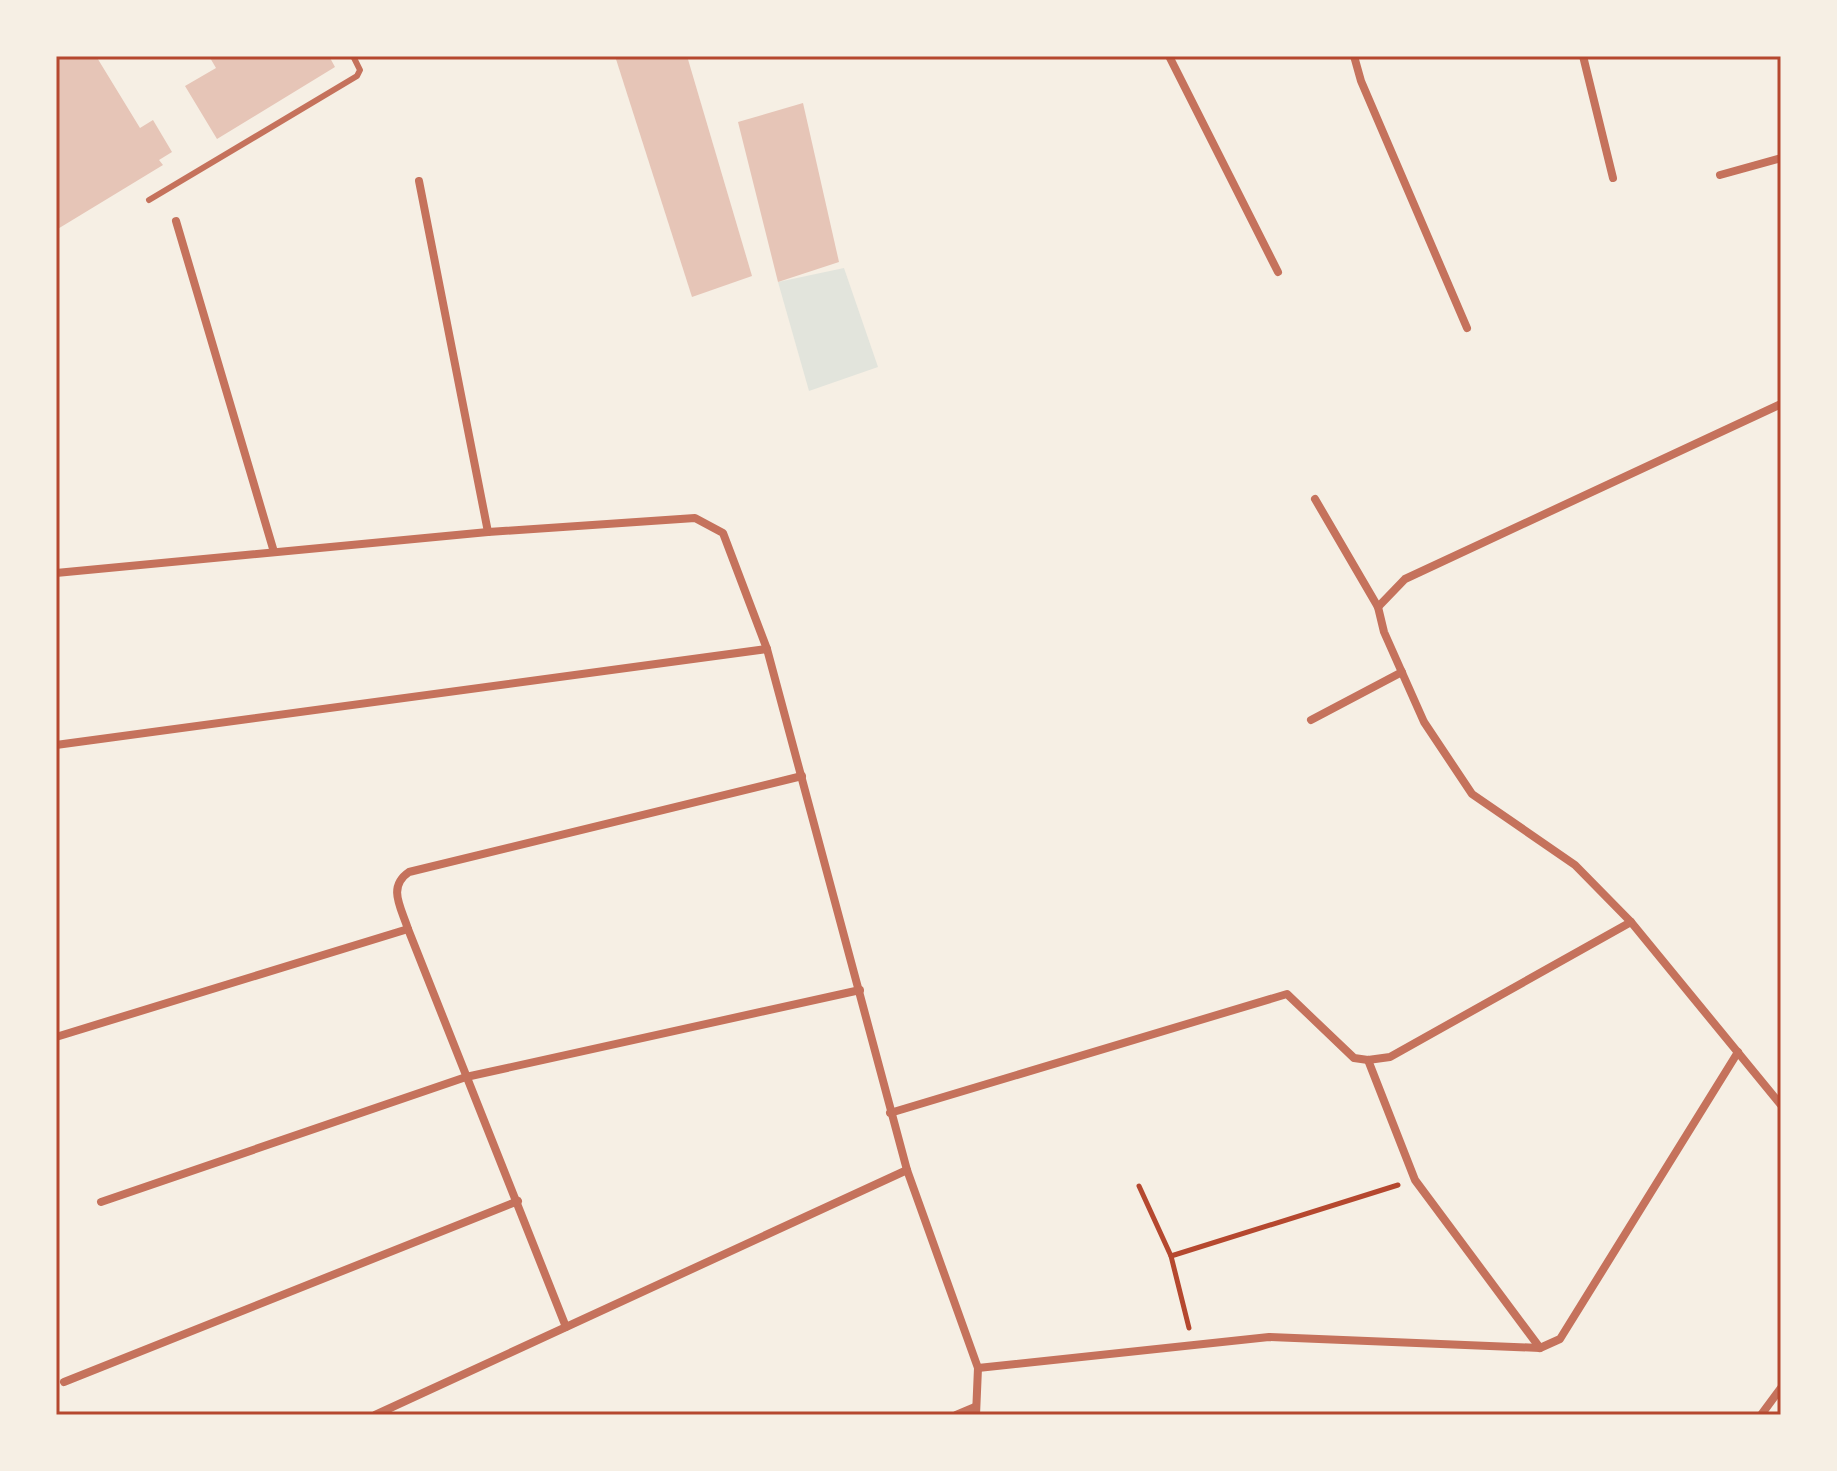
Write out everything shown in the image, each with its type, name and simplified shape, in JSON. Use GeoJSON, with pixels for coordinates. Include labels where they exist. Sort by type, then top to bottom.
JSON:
{"type":"FeatureCollection","features":[{"type":"Feature","properties":{"kind":"street"},"geometry":{"type":"LineString","coordinates":[[1169,56],[1278,272]]}},
{"type":"Feature","properties":{"kind":"street"},"geometry":{"type":"LineString","coordinates":[[1354,56],[1361,81],[1467,328]]}},
{"type":"Feature","properties":{"kind":"street"},"geometry":{"type":"LineString","coordinates":[[1583,56],[1613,178]]}},
{"type":"Feature","properties":{"kind":"street"},"geometry":{"type":"LineString","coordinates":[[1720,175],[1781,158]]}},
{"type":"Feature","properties":{"kind":"street"},"geometry":{"type":"LineString","coordinates":[[419,181],[488,532]]}},
{"type":"Feature","properties":{"kind":"street"},"geometry":{"type":"LineString","coordinates":[[176,221],[274,552]]}},
{"type":"Feature","properties":{"kind":"street"},"geometry":{"type":"LineString","coordinates":[[1378,607],[1405,579],[1781,404]]}},
{"type":"Feature","properties":{"kind":"street"},"geometry":{"type":"LineString","coordinates":[[1315,499],[1378,607],[1384,632],[1424,722],[1472,794],[1575,865],[1631,922],[1781,1105]]}},
{"type":"Feature","properties":{"kind":"street"},"geometry":{"type":"LineString","coordinates":[[56,573],[488,532],[695,518],[723,533],[767,649],[907,1170],[978,1368],[975,1411],[956,1415]]}},
{"type":"Feature","properties":{"kind":"street"},"geometry":{"type":"LineString","coordinates":[[56,745],[767,649]]}},
{"type":"Feature","properties":{"kind":"street"},"geometry":{"type":"LineString","coordinates":[[1311,720],[1402,672]]}},
{"type":"Feature","properties":{"kind":"street"},"geometry":{"type":"LineString","coordinates":[[566,1327],[408,929],[395,889],[399,879],[409,872],[802,776]]}},
{"type":"Feature","properties":{"kind":"street"},"geometry":{"type":"LineString","coordinates":[[890,1113],[1287,994],[1354,1058],[1390,1057],[1631,922]]}},
{"type":"Feature","properties":{"kind":"street"},"geometry":{"type":"LineString","coordinates":[[56,1037],[408,929]]}},
{"type":"Feature","properties":{"kind":"street"},"geometry":{"type":"LineString","coordinates":[[101,1202],[466,1077],[860,990]]}},
{"type":"Feature","properties":{"kind":"street"},"geometry":{"type":"LineString","coordinates":[[978,1368],[1269,1337],[1540,1348],[1560,1339],[1738,1052]]}},
{"type":"Feature","properties":{"kind":"street"},"geometry":{"type":"LineString","coordinates":[[1368,1060],[1415,1180],[1540,1348]]}},
{"type":"Feature","properties":{"kind":"street"},"geometry":{"type":"LineString","coordinates":[[375,1415],[907,1170]]}},
{"type":"Feature","properties":{"kind":"street"},"geometry":{"type":"LineString","coordinates":[[64,1382],[518,1201]]}},
{"type":"Feature","properties":{"kind":"street"},"geometry":{"type":"LineString","coordinates":[[1761,1415],[1781,1388]]}},
{"type":"Feature","properties":{"kind":"lane"},"geometry":{"type":"LineString","coordinates":[[149,200],[357,76],[360,70],[353,56]]}},
{"type":"Feature","properties":{"kind":"path"},"geometry":{"type":"LineString","coordinates":[[1171,1256],[1415,1180]]}},
{"type":"Feature","properties":{"kind":"path"},"geometry":{"type":"LineString","coordinates":[[1139,1186],[1171,1256],[1194,1345]]}},
{"type":"Feature","properties":{"kind":"shaded area"},"geometry":{"type":"Polygon","coordinates":[[[844,268],[878,367],[809,391],[778,282],[844,268]]]}},
{"type":"Feature","properties":{"kind":"building"},"geometry":{"type":"Polygon","coordinates":[[[56,56],[96,56],[140,128],[153,120],[172,152],[159,160],[163,165],[56,230],[56,56]]]}},
{"type":"Feature","properties":{"kind":"building"},"geometry":{"type":"Polygon","coordinates":[[[209,56],[329,56],[335,67],[217,139],[185,86],[216,68],[209,56]]]}},
{"type":"Feature","properties":{"kind":"building"},"geometry":{"type":"Polygon","coordinates":[[[615,56],[687,56],[752,276],[692,297],[615,56]]]}},
{"type":"Feature","properties":{"kind":"building"},"geometry":{"type":"Polygon","coordinates":[[[803,103],[839,262],[778,282],[738,122],[803,103]]]}}]}
